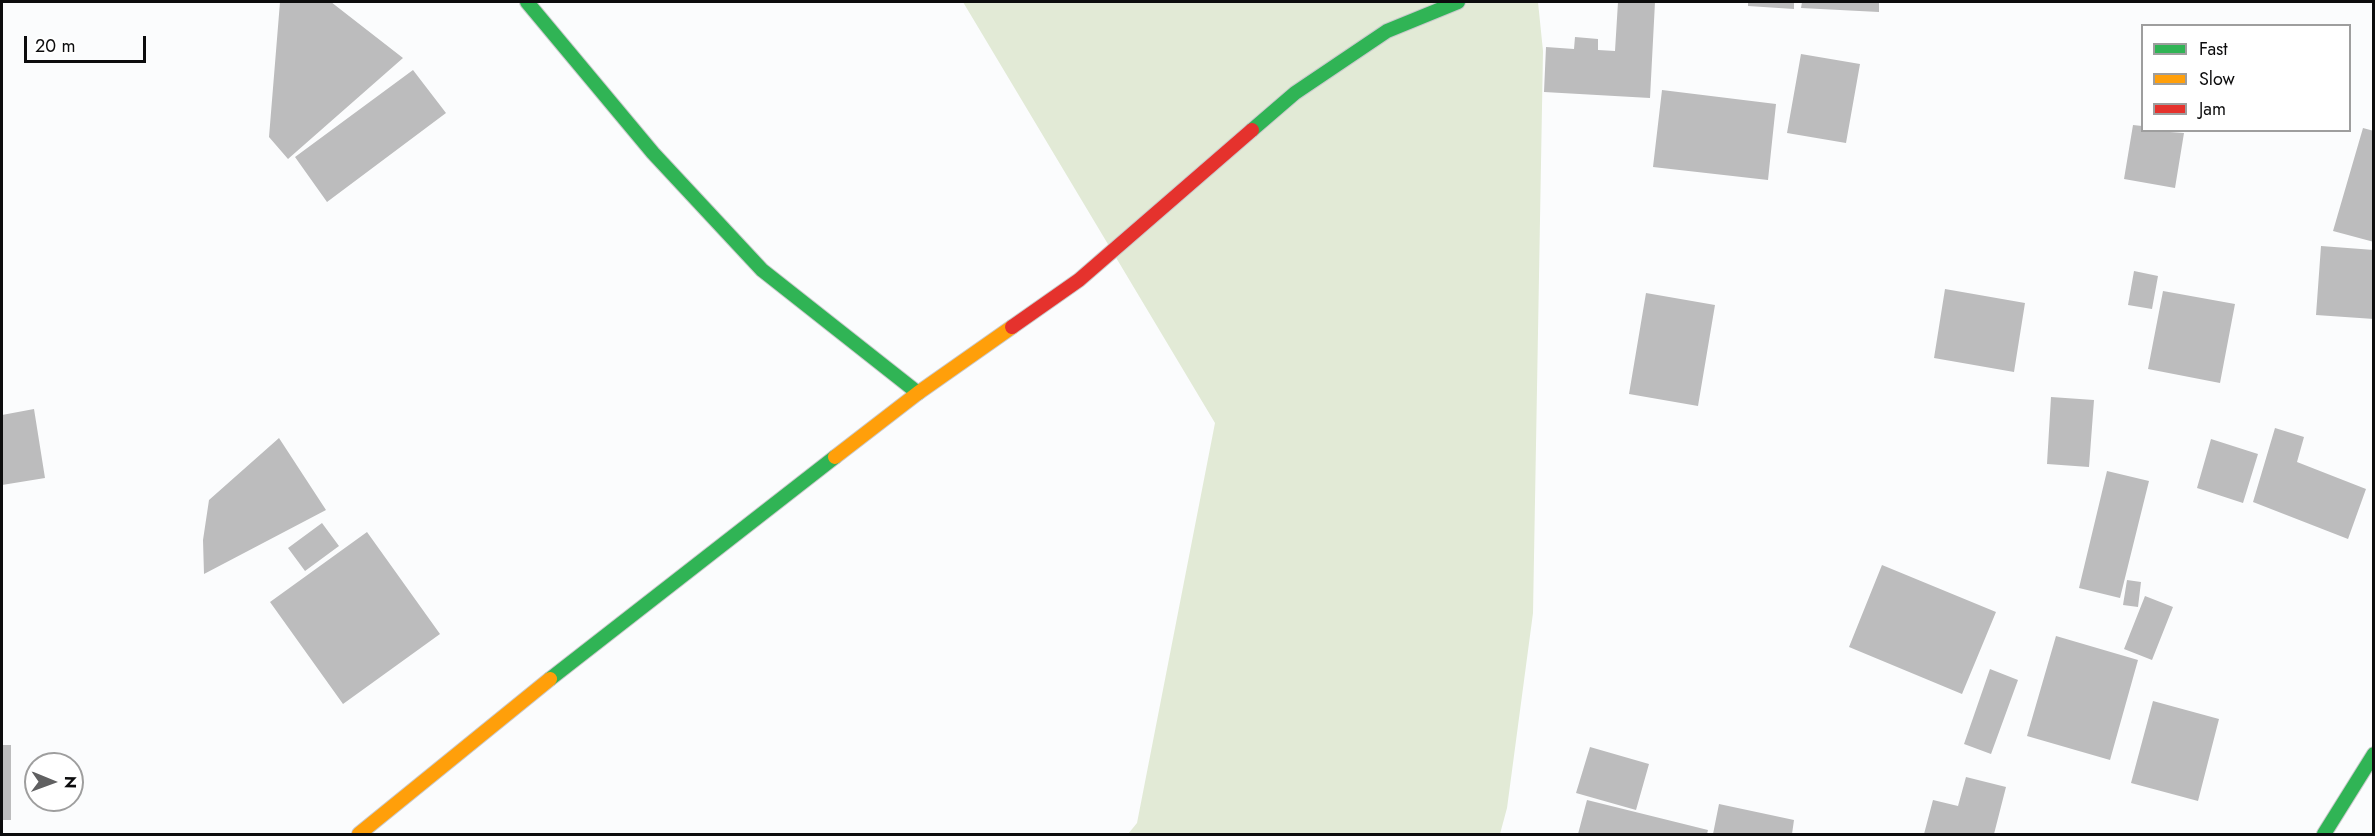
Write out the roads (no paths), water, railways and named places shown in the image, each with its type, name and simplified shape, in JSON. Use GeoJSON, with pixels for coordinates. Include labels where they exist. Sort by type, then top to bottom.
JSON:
{"type":"FeatureCollection","features":[{"type":"Feature","properties":{"kind":"main road"},"geometry":{"type":"LineString","coordinates":[[527,2],[653,153],[762,270],[918,393]]}},
{"type":"Feature","properties":{"kind":"main road"},"geometry":{"type":"LineString","coordinates":[[359,834],[610,630],[918,393],[1079,280],[1295,93],[1387,31],[1458,2]]}},
{"type":"Feature","properties":{"kind":"main road"},"geometry":{"type":"LineString","coordinates":[[2324,834],[2373,754]]}}]}
